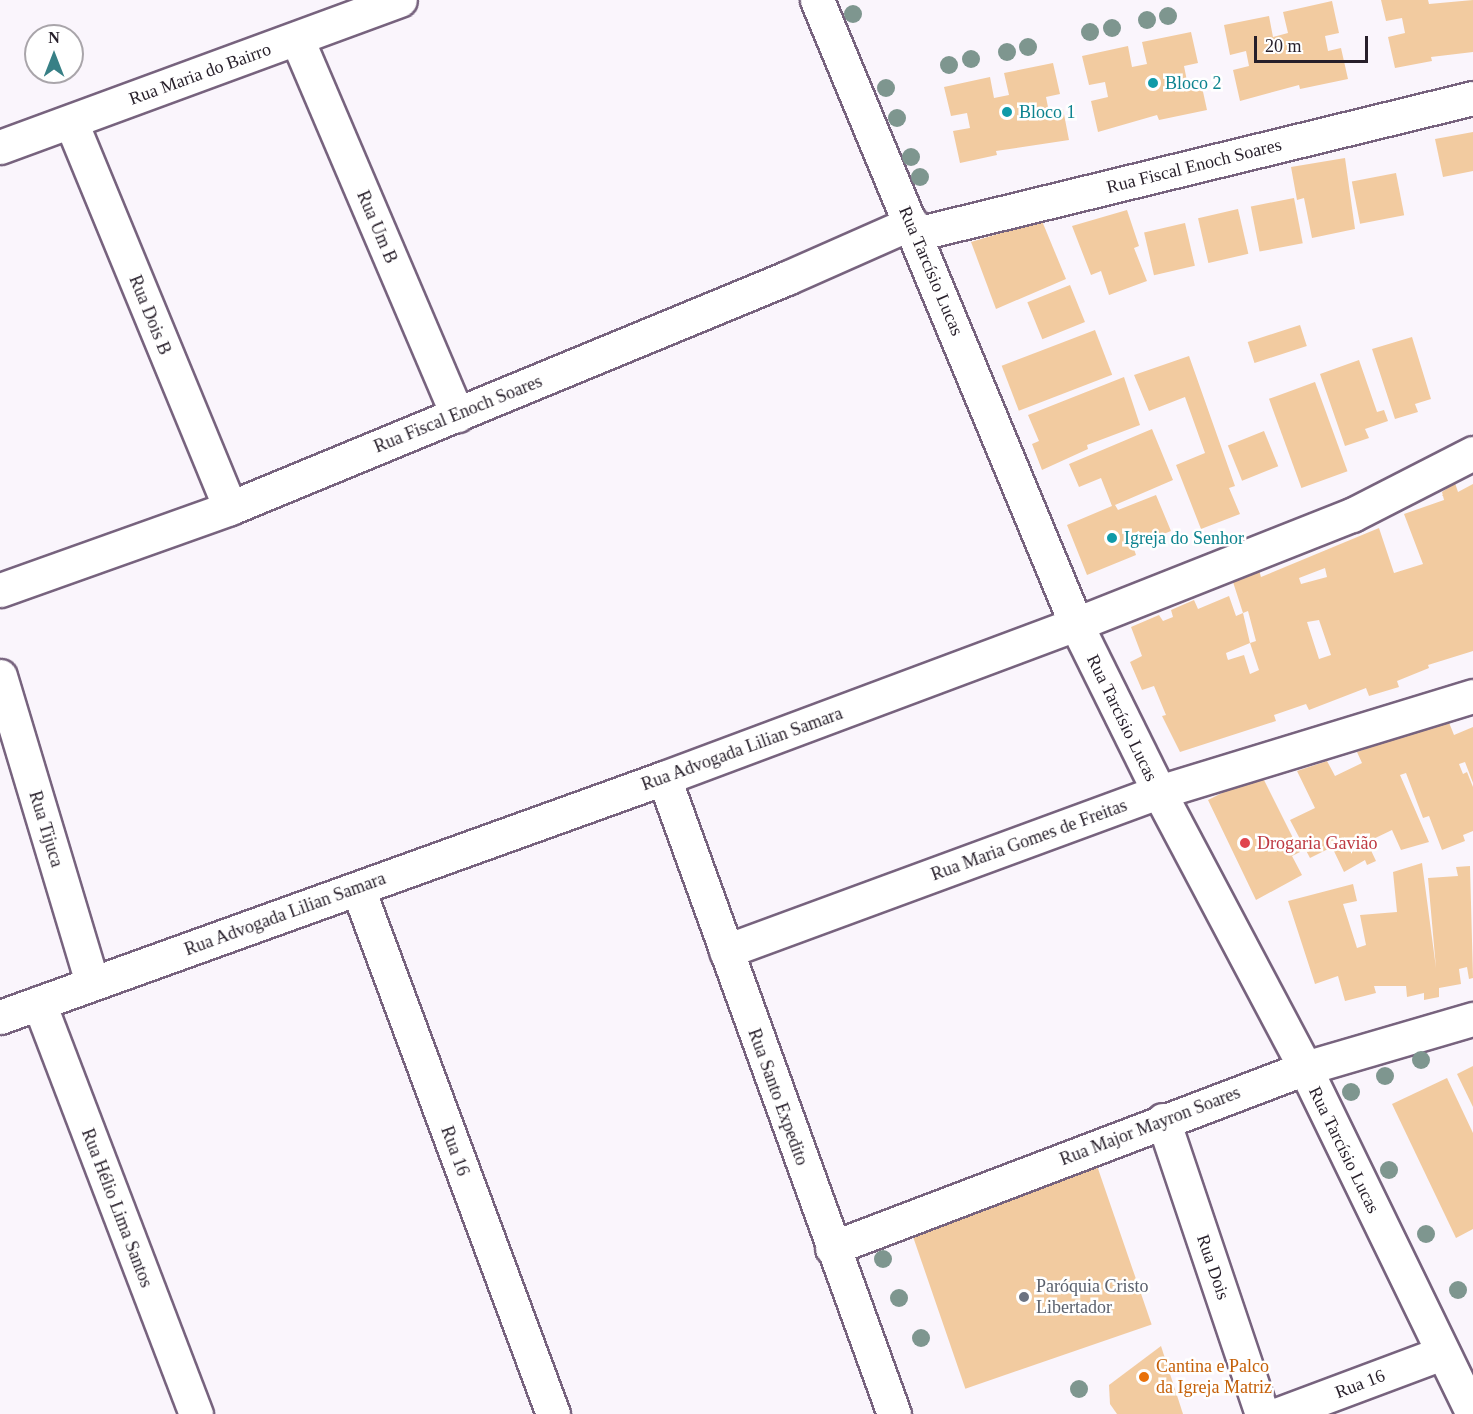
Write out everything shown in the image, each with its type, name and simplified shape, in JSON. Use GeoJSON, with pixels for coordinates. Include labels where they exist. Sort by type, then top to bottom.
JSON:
{"type":"FeatureCollection","features":[{"type":"Feature","properties":{"kind":"street","name":"Rua Maria do Bairro"},"geometry":{"type":"LineString","coordinates":[[0,147],[400,0]]}},
{"type":"Feature","properties":{"kind":"street","name":"Rua Tarcísio Lucas"},"geometry":{"type":"LineString","coordinates":[[818,0],[1076,624],[1159,792],[1305,1068],[1473,1414]]}},
{"type":"Feature","properties":{"kind":"street","name":"Rua Um B"},"geometry":{"type":"LineString","coordinates":[[297,39],[457,415]]}},
{"type":"Feature","properties":{"kind":"street","name":"Rua Fiscal Enoch Soares"},"geometry":{"type":"LineString","coordinates":[[0,590],[230,508],[913,228],[1473,98]]}},
{"type":"Feature","properties":{"kind":"street","name":"Rua Dois B"},"geometry":{"type":"LineString","coordinates":[[71,122],[230,508]]}},
{"type":"Feature","properties":{"kind":"street","name":"Rua Advogada Lilian Samara"},"geometry":{"type":"LineString","coordinates":[[0,1017],[664,778],[1076,624],[1352,515],[1473,453]]}},
{"type":"Feature","properties":{"kind":"street","name":"Rua Tijuca"},"geometry":{"type":"LineString","coordinates":[[0,676],[92,982]]}},
{"type":"Feature","properties":{"kind":"street","name":"Rua Maria Gomes de Freitas"},"geometry":{"type":"LineString","coordinates":[[726,951],[1159,792],[1473,696]]}},
{"type":"Feature","properties":{"kind":"street","name":"Rua Santo Expedito"},"geometry":{"type":"LineString","coordinates":[[664,778],[832,1248],[894,1414]]}},
{"type":"Feature","properties":{"kind":"street","name":"Rua 16"},"geometry":{"type":"LineString","coordinates":[[358,889],[553,1414]]}},
{"type":"Feature","properties":{"kind":"street","name":"Rua Hélio Lima Santos"},"geometry":{"type":"LineString","coordinates":[[39,1003],[196,1414]]}},
{"type":"Feature","properties":{"kind":"street","name":"Rua Major Mayron Soares"},"geometry":{"type":"LineString","coordinates":[[832,1248],[1163,1120],[1305,1068],[1473,1019]]}},
{"type":"Feature","properties":{"kind":"street","name":"Rua Dois"},"geometry":{"type":"LineString","coordinates":[[1163,1120],[1262,1414]]}},
{"type":"Feature","properties":{"kind":"street","name":"Rua 16"},"geometry":{"type":"LineString","coordinates":[[1279,1414],[1442,1353]]}},
{"type":"Feature","properties":{"kind":"building"},"geometry":{"type":"Polygon","coordinates":[[[1381,0],[1428,0],[1429,4],[1473,0],[1473,52],[1431,57],[1432,61],[1395,68],[1388,37],[1405,33],[1402,18],[1386,21],[1381,0]]]}},
{"type":"Feature","properties":{"kind":"building"},"geometry":{"type":"Polygon","coordinates":[[[1332,1],[1339,33],[1325,36],[1328,51],[1341,48],[1348,79],[1300,89],[1299,85],[1240,101],[1233,70],[1249,66],[1246,51],[1230,55],[1224,25],[1269,16],[1273,37],[1288,33],[1283,12],[1332,1]]]}},
{"type":"Feature","properties":{"kind":"building","name":"Bloco 2"},"geometry":{"type":"Polygon","coordinates":[[[1191,32],[1198,63],[1184,66],[1187,81],[1200,78],[1207,110],[1159,120],[1157,115],[1098,132],[1091,101],[1108,97],[1105,82],[1089,85],[1082,56],[1128,46],[1132,67],[1147,64],[1142,42],[1191,32]]]}},
{"type":"Feature","properties":{"kind":"building","name":"Bloco 1"},"geometry":{"type":"Polygon","coordinates":[[[1053,63],[1060,94],[1046,97],[1049,112],[1063,109],[1069,140],[996,151],[997,155],[960,163],[953,131],[970,128],[967,113],[951,116],[944,87],[990,77],[994,98],[1009,95],[1004,73],[1053,63]]]}},
{"type":"Feature","properties":{"kind":"building"},"geometry":{"type":"Polygon","coordinates":[[[1473,132],[1473,171],[1443,177],[1435,139],[1473,132]]]}},
{"type":"Feature","properties":{"kind":"building"},"geometry":{"type":"Polygon","coordinates":[[[1345,158],[1355,229],[1312,238],[1304,198],[1297,200],[1291,167],[1345,158]]]}},
{"type":"Feature","properties":{"kind":"building"},"geometry":{"type":"Polygon","coordinates":[[[1396,173],[1404,215],[1360,224],[1352,182],[1396,173]]]}},
{"type":"Feature","properties":{"kind":"building"},"geometry":{"type":"Polygon","coordinates":[[[1294,198],[1303,243],[1260,252],[1251,206],[1294,198]]]}},
{"type":"Feature","properties":{"kind":"building"},"geometry":{"type":"Polygon","coordinates":[[[1238,209],[1248,254],[1208,263],[1198,218],[1238,209]]]}},
{"type":"Feature","properties":{"kind":"building"},"geometry":{"type":"Polygon","coordinates":[[[1127,210],[1139,246],[1134,248],[1147,281],[1109,295],[1101,271],[1091,275],[1072,226],[1127,210]]]}},
{"type":"Feature","properties":{"kind":"building"},"geometry":{"type":"Polygon","coordinates":[[[1042,221],[1066,279],[996,309],[971,242],[1042,221]]]}},
{"type":"Feature","properties":{"kind":"building"},"geometry":{"type":"Polygon","coordinates":[[[1185,223],[1195,266],[1154,275],[1144,232],[1185,223]]]}},
{"type":"Feature","properties":{"kind":"building"},"geometry":{"type":"Polygon","coordinates":[[[1070,285],[1085,322],[1042,339],[1027,302],[1070,285]]]}},
{"type":"Feature","properties":{"kind":"building"},"geometry":{"type":"Polygon","coordinates":[[[1300,325],[1307,346],[1254,363],[1248,342],[1300,325]]]}},
{"type":"Feature","properties":{"kind":"building"},"geometry":{"type":"Polygon","coordinates":[[[1095,330],[1112,375],[1019,411],[1002,366],[1095,330]]]}},
{"type":"Feature","properties":{"kind":"building"},"geometry":{"type":"Polygon","coordinates":[[[1412,337],[1431,399],[1415,404],[1418,412],[1395,419],[1372,349],[1412,337]]]}},
{"type":"Feature","properties":{"kind":"building"},"geometry":{"type":"Polygon","coordinates":[[[1189,356],[1235,486],[1229,488],[1240,514],[1201,529],[1176,465],[1205,453],[1185,397],[1149,411],[1134,375],[1189,356]]]}},
{"type":"Feature","properties":{"kind":"building"},"geometry":{"type":"Polygon","coordinates":[[[1359,360],[1377,412],[1384,410],[1388,421],[1365,429],[1369,438],[1345,446],[1320,374],[1359,360]]]}},
{"type":"Feature","properties":{"kind":"building"},"geometry":{"type":"Polygon","coordinates":[[[1124,377],[1140,425],[1087,445],[1088,449],[1042,470],[1032,444],[1039,441],[1028,415],[1124,377]]]}},
{"type":"Feature","properties":{"kind":"building"},"geometry":{"type":"Polygon","coordinates":[[[1315,382],[1347,471],[1301,488],[1269,399],[1315,382]]]}},
{"type":"Feature","properties":{"kind":"building"},"geometry":{"type":"Polygon","coordinates":[[[1152,429],[1173,480],[1115,505],[1118,510],[1156,495],[1171,531],[1133,546],[1136,555],[1087,575],[1067,525],[1112,506],[1101,478],[1079,487],[1069,464],[1152,429]]]}},
{"type":"Feature","properties":{"kind":"building"},"geometry":{"type":"Polygon","coordinates":[[[1264,431],[1278,466],[1242,481],[1228,446],[1264,431]]]}},
{"type":"Feature","properties":{"kind":"building"},"geometry":{"type":"Polygon","coordinates":[[[1455,483],[1458,492],[1473,484],[1473,651],[1428,665],[1429,668],[1397,681],[1399,687],[1369,696],[1366,688],[1309,710],[1306,704],[1274,715],[1276,721],[1180,752],[1162,716],[1166,715],[1154,686],[1142,690],[1130,662],[1142,656],[1131,627],[1159,615],[1163,621],[1173,617],[1171,610],[1194,600],[1198,609],[1229,596],[1236,616],[1243,613],[1233,582],[1259,570],[1261,577],[1379,528],[1394,573],[1423,564],[1404,514],[1444,500],[1442,492],[1455,483]],[[1325,568],[1299,578],[1301,584],[1327,577],[1325,568]],[[1248,611],[1243,613],[1250,643],[1256,641],[1248,611]],[[1319,620],[1307,622],[1319,659],[1331,655],[1319,620]],[[1250,643],[1226,653],[1228,660],[1244,655],[1250,674],[1259,670],[1250,643]]]}},
{"type":"Feature","properties":{"kind":"building"},"geometry":{"type":"Polygon","coordinates":[[[1448,720],[1454,735],[1473,727],[1473,783],[1465,762],[1459,764],[1463,774],[1467,772],[1473,787],[1473,831],[1463,835],[1465,841],[1442,850],[1429,816],[1423,818],[1406,773],[1400,775],[1429,842],[1401,850],[1392,830],[1367,842],[1376,861],[1367,865],[1365,860],[1344,872],[1332,847],[1310,858],[1290,820],[1315,808],[1297,771],[1327,761],[1335,776],[1362,763],[1357,752],[1448,720]]]}},
{"type":"Feature","properties":{"kind":"building"},"geometry":{"type":"Polygon","coordinates":[[[1264,780],[1300,852],[1292,856],[1302,875],[1256,900],[1208,800],[1234,787],[1264,780]]]}},
{"type":"Feature","properties":{"kind":"building"},"geometry":{"type":"Polygon","coordinates":[[[1422,863],[1436,968],[1428,878],[1458,876],[1456,867],[1470,866],[1473,978],[1469,979],[1467,967],[1459,969],[1461,984],[1439,988],[1439,997],[1424,1000],[1424,993],[1407,997],[1406,986],[1374,986],[1376,993],[1345,1001],[1338,976],[1315,984],[1288,901],[1353,884],[1357,901],[1343,904],[1357,948],[1366,945],[1360,915],[1397,912],[1393,872],[1422,863]]]}},
{"type":"Feature","properties":{"kind":"building"},"geometry":{"type":"Polygon","coordinates":[[[1473,1066],[1473,1107],[1457,1074],[1473,1066]]]}},
{"type":"Feature","properties":{"kind":"building"},"geometry":{"type":"Polygon","coordinates":[[[1447,1078],[1473,1133],[1473,1229],[1456,1238],[1392,1104],[1447,1078]]]}},
{"type":"Feature","properties":{"kind":"building"},"geometry":{"type":"Polygon","coordinates":[[[1095,1160],[1152,1325],[965,1389],[909,1224],[1095,1160]]]}},
{"type":"Feature","properties":{"kind":"building","name":"Cantina e Palco da Igreja Matriz"},"geometry":{"type":"Polygon","coordinates":[[[1161,1346],[1183,1414],[1117,1414],[1110,1404],[1109,1385],[1161,1346]]]}},
{"type":"Feature","properties":{"kind":"place","name":"Bloco 2"},"geometry":{"type":"Point","coordinates":[1153,83]}},
{"type":"Feature","properties":{"kind":"place","name":"Bloco 1"},"geometry":{"type":"Point","coordinates":[1007,112]}},
{"type":"Feature","properties":{"kind":"place","name":"Igreja do Senhor"},"geometry":{"type":"Point","coordinates":[1112,538]}},
{"type":"Feature","properties":{"kind":"place","name":"Drogaria Gavião"},"geometry":{"type":"Point","coordinates":[1245,843]}},
{"type":"Feature","properties":{"kind":"place","name":"Paróquia Cristo Libertador"},"geometry":{"type":"Point","coordinates":[1024,1297]}},
{"type":"Feature","properties":{"kind":"place","name":"Cantina e Palco da Igreja Matriz"},"geometry":{"type":"Point","coordinates":[1144,1377]}}]}
